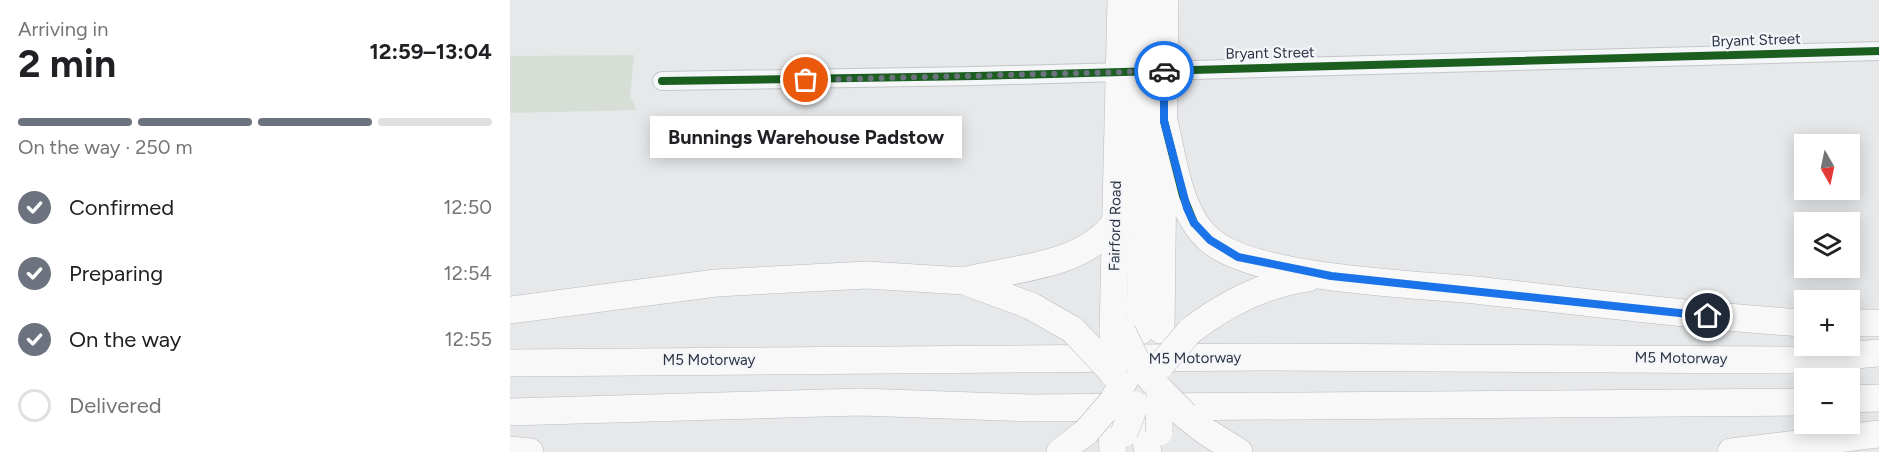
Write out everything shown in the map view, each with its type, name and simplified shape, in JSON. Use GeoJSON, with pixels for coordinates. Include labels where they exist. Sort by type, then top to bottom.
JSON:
{"type":"FeatureCollection","features":[{"type":"Feature","properties":{"kind":"highway","name":"Fairford Road"},"geometry":{"type":"LineString","coordinates":[[1121,0],[1142,70],[1164,121],[1134,331]]}},
{"type":"Feature","properties":{"kind":"highway"},"geometry":{"type":"LineString","coordinates":[[1130,441],[1136,382],[1134,331],[1146,0]]}},
{"type":"Feature","properties":{"kind":"highway","name":"Fairford Road"},"geometry":{"type":"LineString","coordinates":[[1134,331],[1114,283],[1115,223],[1142,70],[1165,0]]}},
{"type":"Feature","properties":{"kind":"highway"},"geometry":{"type":"LineString","coordinates":[[1164,121],[1187,208],[1194,223],[1210,240],[1238,257],[1331,276],[1731,318],[1794,322]]}},
{"type":"Feature","properties":{"kind":"highway"},"geometry":{"type":"LineString","coordinates":[[510,310],[716,283],[867,275],[964,281],[1053,262],[1099,242],[1115,223]]}},
{"type":"Feature","properties":{"kind":"highway"},"geometry":{"type":"LineString","coordinates":[[1130,441],[1136,382],[1190,331],[1212,314],[1254,292],[1298,279],[1331,276]]}},
{"type":"Feature","properties":{"kind":"highway"},"geometry":{"type":"LineString","coordinates":[[964,281],[1031,306],[1073,330],[1136,382],[1239,452]]}},
{"type":"Feature","properties":{"kind":"highway"},"geometry":{"type":"LineString","coordinates":[[1860,323],[1879,322]]}},
{"type":"Feature","properties":{"kind":"highway","name":"M5 Motorway"},"geometry":{"type":"LineString","coordinates":[[510,363],[1261,357],[1798,360],[1879,353]]}},
{"type":"Feature","properties":{"kind":"highway"},"geometry":{"type":"LineString","coordinates":[[1860,399],[1879,398]]}},
{"type":"Feature","properties":{"kind":"highway"},"geometry":{"type":"LineString","coordinates":[[510,412],[860,402],[1029,408],[1794,402]]}},
{"type":"Feature","properties":{"kind":"highway"},"geometry":{"type":"LineString","coordinates":[[1731,452],[1879,434]]}},
{"type":"Feature","properties":{"kind":"highway"},"geometry":{"type":"LineString","coordinates":[[1060,452],[1130,441]]}},
{"type":"Feature","properties":{"kind":"highway"},"geometry":{"type":"LineString","coordinates":[[510,450],[530,452]]}},
{"type":"Feature","properties":{"kind":"street","name":"Bryant Street"},"geometry":{"type":"LineString","coordinates":[[662,81],[1879,51]]}},
{"type":"Feature","properties":{"kind":"shaded area"},"geometry":{"type":"Polygon","coordinates":[[[634,55],[630,97],[637,110],[510,113],[510,56],[634,55]]]}},
{"type":"Feature","properties":{"kind":"cycle path"},"geometry":{"type":"LineString","coordinates":[[662,81],[976,76],[1879,51]]}},
{"type":"Feature","properties":{"kind":"cycle path"},"geometry":{"type":"LineString","coordinates":[[1164,121],[1183,196],[1194,223]]}},
{"type":"Feature","properties":{"kind":"way so far"},"geometry":{"type":"LineString","coordinates":[[806,80],[1164,71]]}},
{"type":"Feature","properties":{"kind":"place","name":"Bunnings Warehouse Padstow"},"geometry":{"type":"Point","coordinates":[806,80]}},
{"type":"Feature","properties":{"kind":"route"},"geometry":{"type":"LineString","coordinates":[[1164,71],[1164,121],[1187,208],[1194,223],[1210,240],[1238,257],[1331,276],[1708,316]]}}]}
